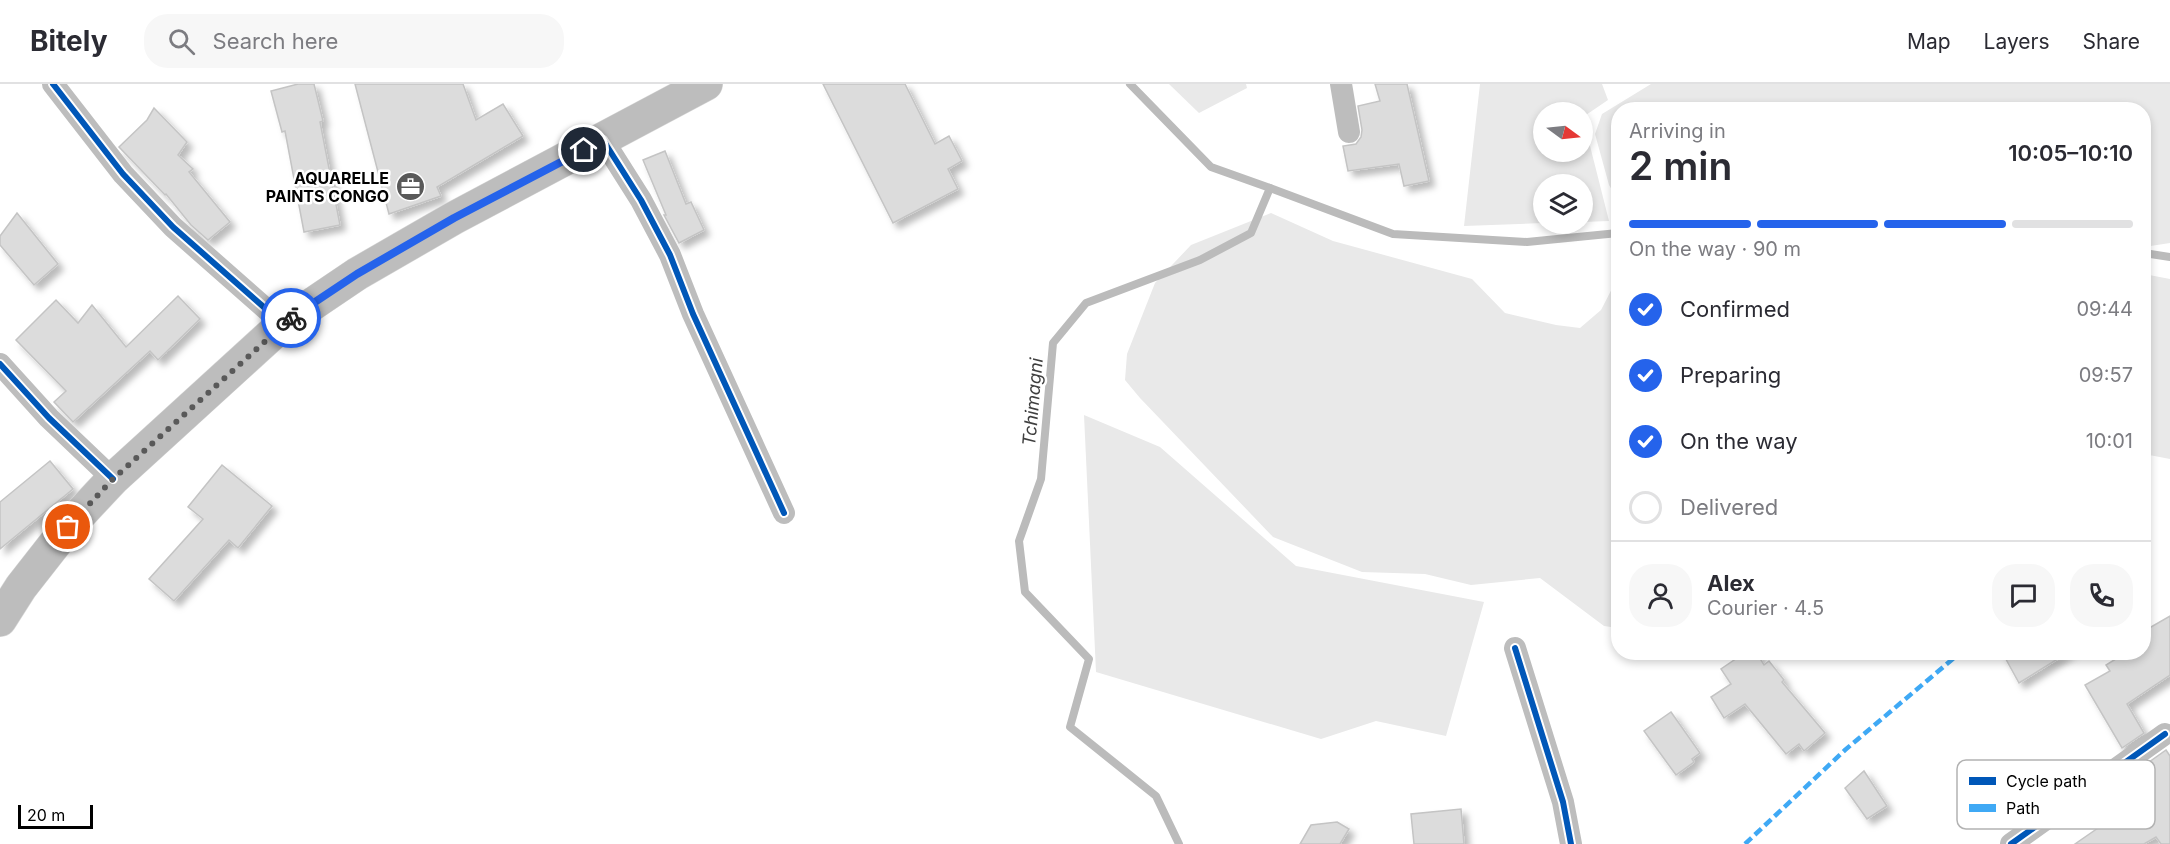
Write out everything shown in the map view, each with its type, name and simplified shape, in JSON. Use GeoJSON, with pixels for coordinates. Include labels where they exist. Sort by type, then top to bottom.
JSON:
{"type":"FeatureCollection","features":[{"type":"Feature","properties":{"kind":"highway"},"geometry":{"type":"LineString","coordinates":[[0,620],[21,588],[68,527],[113,479],[283,324],[357,274],[454,218],[706,84]]}},
{"type":"Feature","properties":{"kind":"street"},"geometry":{"type":"LineString","coordinates":[[53,84],[123,174],[173,227],[283,324]]}},
{"type":"Feature","properties":{"kind":"street"},"geometry":{"type":"LineString","coordinates":[[1341,84],[1349,132]]}},
{"type":"Feature","properties":{"kind":"street"},"geometry":{"type":"LineString","coordinates":[[603,140],[670,255],[693,314],[784,513]]}},
{"type":"Feature","properties":{"kind":"street"},"geometry":{"type":"LineString","coordinates":[[0,364],[50,418],[113,479]]}},
{"type":"Feature","properties":{"kind":"street"},"geometry":{"type":"LineString","coordinates":[[1515,648],[1563,802],[1571,844]]}},
{"type":"Feature","properties":{"kind":"street"},"geometry":{"type":"LineString","coordinates":[[2129,760],[2165,734]]}},
{"type":"Feature","properties":{"kind":"street"},"geometry":{"type":"LineString","coordinates":[[2012,844],[2033,829]]}},
{"type":"Feature","properties":{"kind":"shaded area"},"geometry":{"type":"Polygon","coordinates":[[[1169,84],[1246,84],[1247,88],[1199,113],[1169,84]]]}},
{"type":"Feature","properties":{"kind":"shaded area"},"geometry":{"type":"Polygon","coordinates":[[[1480,84],[1602,84],[1608,100],[1593,110],[1593,102],[1533,102],[1533,162],[1593,162],[1593,158],[1609,221],[1593,222],[1593,174],[1533,174],[1533,223],[1464,226],[1480,84]]]}},
{"type":"Feature","properties":{"kind":"shaded area"},"geometry":{"type":"Polygon","coordinates":[[[1651,84],[2170,84],[2170,243],[2151,246],[2151,102],[1622,102],[1651,84]]]}},
{"type":"Feature","properties":{"kind":"shaded area"},"geometry":{"type":"Polygon","coordinates":[[[1611,108],[1611,188],[1595,134],[1602,114],[1611,108]]]}},
{"type":"Feature","properties":{"kind":"shaded area"},"geometry":{"type":"Polygon","coordinates":[[[1271,213],[1333,241],[1472,279],[1505,313],[1580,328],[1601,310],[1611,291],[1611,627],[1604,626],[1540,578],[1471,585],[1425,574],[1362,572],[1273,537],[1125,380],[1127,354],[1155,283],[1191,245],[1271,213]]]}},
{"type":"Feature","properties":{"kind":"shaded area"},"geometry":{"type":"Polygon","coordinates":[[[2151,275],[2170,279],[2170,459],[2151,455],[2151,275]]]}},
{"type":"Feature","properties":{"kind":"shaded area"},"geometry":{"type":"Polygon","coordinates":[[[1084,415],[1160,447],[1296,566],[1484,602],[1446,736],[1376,721],[1321,739],[1096,672],[1084,415]]]}},
{"type":"Feature","properties":{"kind":"building"},"geometry":{"type":"Polygon","coordinates":[[[298,84],[314,84],[323,121],[320,122],[340,225],[304,232],[285,131],[282,132],[271,91],[298,84]]]}},
{"type":"Feature","properties":{"kind":"building"},"geometry":{"type":"Polygon","coordinates":[[[355,84],[463,84],[476,120],[503,104],[523,136],[437,187],[441,196],[389,214],[355,84]]]}},
{"type":"Feature","properties":{"kind":"building"},"geometry":{"type":"Polygon","coordinates":[[[823,84],[905,84],[935,144],[949,136],[962,161],[948,169],[958,189],[893,223],[823,84]]]}},
{"type":"Feature","properties":{"kind":"building"},"geometry":{"type":"Polygon","coordinates":[[[1375,84],[1407,84],[1429,181],[1404,186],[1399,164],[1348,171],[1343,146],[1356,144],[1361,137],[1358,106],[1380,101],[1375,84]]]}},
{"type":"Feature","properties":{"kind":"building"},"geometry":{"type":"Polygon","coordinates":[[[154,108],[187,142],[178,155],[193,169],[189,172],[230,222],[208,240],[191,225],[166,194],[119,147],[147,120],[154,108]]]}},
{"type":"Feature","properties":{"kind":"building"},"geometry":{"type":"Polygon","coordinates":[[[665,151],[686,204],[691,202],[704,230],[679,243],[664,215],[666,215],[643,160],[665,151]]]}},
{"type":"Feature","properties":{"kind":"building"},"geometry":{"type":"Polygon","coordinates":[[[17,213],[58,264],[34,285],[0,245],[0,236],[17,213]]]}},
{"type":"Feature","properties":{"kind":"building"},"geometry":{"type":"Polygon","coordinates":[[[178,296],[200,319],[158,360],[150,351],[73,422],[54,402],[66,391],[16,340],[56,300],[78,323],[92,305],[126,347],[178,296]]]}},
{"type":"Feature","properties":{"kind":"building"},"geometry":{"type":"Polygon","coordinates":[[[50,461],[73,489],[0,549],[0,502],[50,461]]]}},
{"type":"Feature","properties":{"kind":"building"},"geometry":{"type":"Polygon","coordinates":[[[222,465],[272,506],[238,548],[229,540],[174,601],[149,579],[203,519],[188,507],[222,465]]]}},
{"type":"Feature","properties":{"kind":"building"},"geometry":{"type":"Polygon","coordinates":[[[2170,616],[2170,675],[2127,704],[2144,733],[2122,748],[2085,685],[2110,671],[2106,665],[2114,660],[2151,660],[2151,627],[2170,616]]]}},
{"type":"Feature","properties":{"kind":"building"},"geometry":{"type":"Polygon","coordinates":[[[1734,660],[1761,660],[1764,665],[1769,661],[1784,680],[1782,682],[1825,733],[1804,751],[1799,744],[1786,754],[1745,704],[1724,718],[1711,697],[1731,684],[1721,669],[1734,660]]]}},
{"type":"Feature","properties":{"kind":"building"},"geometry":{"type":"Polygon","coordinates":[[[2006,660],[2056,660],[2019,683],[2006,660]]]}},
{"type":"Feature","properties":{"kind":"building"},"geometry":{"type":"Polygon","coordinates":[[[1671,712],[1700,753],[1692,759],[1694,762],[1676,775],[1644,731],[1671,712]]]}},
{"type":"Feature","properties":{"kind":"building"},"geometry":{"type":"Polygon","coordinates":[[[2166,750],[2170,756],[2170,844],[2161,844],[2156,837],[2144,844],[2075,844],[2097,829],[2155,829],[2155,760],[2152,760],[2166,750]]]}},
{"type":"Feature","properties":{"kind":"building"},"geometry":{"type":"Polygon","coordinates":[[[1864,771],[1887,806],[1867,819],[1845,788],[1864,771]]]}},
{"type":"Feature","properties":{"kind":"building"},"geometry":{"type":"Polygon","coordinates":[[[1461,809],[1464,844],[1414,844],[1411,814],[1461,809]]]}},
{"type":"Feature","properties":{"kind":"building"},"geometry":{"type":"Polygon","coordinates":[[[1337,822],[1349,829],[1340,844],[1300,844],[1311,825],[1337,822]]]}},
{"type":"Feature","properties":{"kind":"waterway","name":"Tchimagni"},"geometry":{"type":"LineString","coordinates":[[1130,84],[1211,167],[1270,188],[1251,233],[1200,260],[1086,303],[1053,343],[1041,479],[1019,541],[1025,592],[1089,659],[1070,727],[1156,796],[1179,844]]}},
{"type":"Feature","properties":{"kind":"waterway"},"geometry":{"type":"LineString","coordinates":[[1270,188],[1393,234],[1527,242],[1611,234]]}},
{"type":"Feature","properties":{"kind":"waterway"},"geometry":{"type":"LineString","coordinates":[[2151,254],[2170,257]]}},
{"type":"Feature","properties":{"kind":"marked path"},"geometry":{"type":"LineString","coordinates":[[1745,844],[1845,750],[1952,660]]}},
{"type":"Feature","properties":{"kind":"cycle path"},"geometry":{"type":"LineString","coordinates":[[53,84],[123,174],[173,227],[283,324]]}},
{"type":"Feature","properties":{"kind":"cycle path"},"geometry":{"type":"LineString","coordinates":[[603,140],[641,200],[670,255],[693,314],[784,513]]}},
{"type":"Feature","properties":{"kind":"cycle path"},"geometry":{"type":"LineString","coordinates":[[0,364],[49,418],[113,479]]}},
{"type":"Feature","properties":{"kind":"cycle path"},"geometry":{"type":"LineString","coordinates":[[1515,648],[1563,802],[1571,844]]}},
{"type":"Feature","properties":{"kind":"cycle path"},"geometry":{"type":"LineString","coordinates":[[2129,760],[2165,734]]}},
{"type":"Feature","properties":{"kind":"cycle path"},"geometry":{"type":"LineString","coordinates":[[2011,844],[2032,829]]}},
{"type":"Feature","properties":{"kind":"way so far"},"geometry":{"type":"LineString","coordinates":[[68,527],[113,479],[291,318]]}},
{"type":"Feature","properties":{"kind":"place","name":"AQUARELLE PAINTS CONGO"},"geometry":{"type":"Point","coordinates":[410,187]}},
{"type":"Feature","properties":{"kind":"route"},"geometry":{"type":"LineString","coordinates":[[291,318],[357,274],[454,218],[584,150]]}}]}
